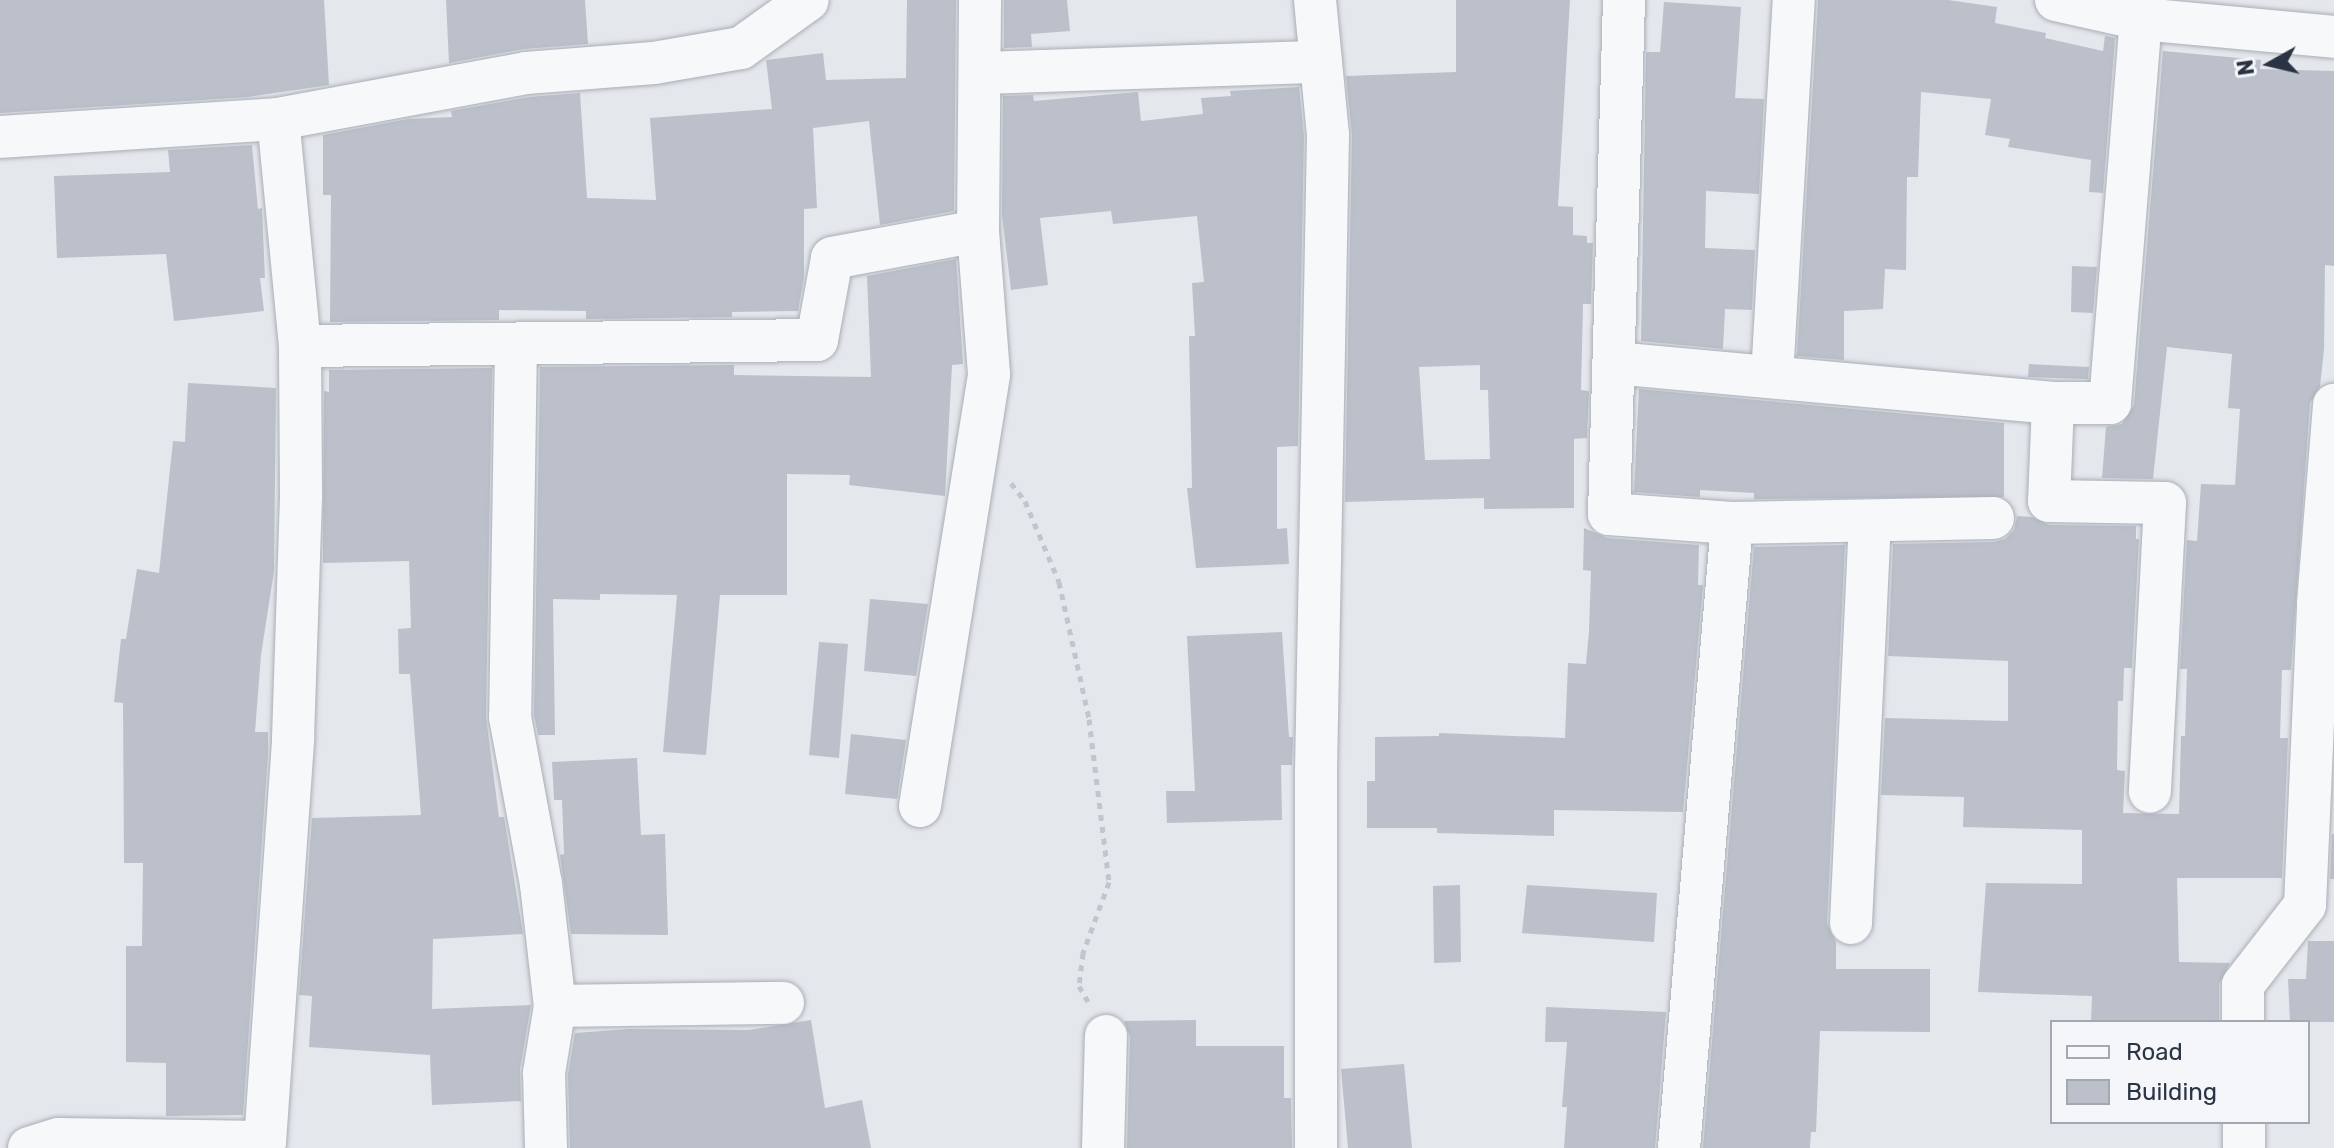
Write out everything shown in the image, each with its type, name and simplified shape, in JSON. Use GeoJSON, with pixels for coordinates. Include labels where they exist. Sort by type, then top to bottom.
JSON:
{"type":"FeatureCollection","features":[{"type":"Feature","properties":{"kind":"street"},"geometry":{"type":"LineString","coordinates":[[0,137],[278,119],[526,73],[654,63],[741,48],[808,0]]}},
{"type":"Feature","properties":{"kind":"street"},"geometry":{"type":"LineString","coordinates":[[920,806],[989,374],[978,231],[980,0]]}},
{"type":"Feature","properties":{"kind":"street"},"geometry":{"type":"LineString","coordinates":[[1315,0],[1328,135],[1316,772],[1316,1148]]}},
{"type":"Feature","properties":{"kind":"street"},"geometry":{"type":"LineString","coordinates":[[1624,0],[1609,514],[1732,523],[1993,518]]}},
{"type":"Feature","properties":{"kind":"street"},"geometry":{"type":"LineString","coordinates":[[1772,377],[1794,0]]}},
{"type":"Feature","properties":{"kind":"street"},"geometry":{"type":"LineString","coordinates":[[2056,0],[2141,19],[2334,37]]}},
{"type":"Feature","properties":{"kind":"street"},"geometry":{"type":"LineString","coordinates":[[1614,363],[2053,403],[2110,403],[2141,19]]}},
{"type":"Feature","properties":{"kind":"street"},"geometry":{"type":"LineString","coordinates":[[981,73],[1321,62]]}},
{"type":"Feature","properties":{"kind":"street"},"geometry":{"type":"LineString","coordinates":[[29,1148],[59,1139],[265,1142],[293,738],[301,493],[300,346],[278,119]]}},
{"type":"Feature","properties":{"kind":"street"},"geometry":{"type":"LineString","coordinates":[[300,346],[817,340],[832,258],[978,231]]}},
{"type":"Feature","properties":{"kind":"street"},"geometry":{"type":"LineString","coordinates":[[516,345],[510,717],[541,884],[555,1006],[544,1073],[546,1148]]}},
{"type":"Feature","properties":{"kind":"street"},"geometry":{"type":"LineString","coordinates":[[2053,403],[2049,501],[2165,503],[2150,792]]}},
{"type":"Feature","properties":{"kind":"street"},"geometry":{"type":"LineString","coordinates":[[2243,1020],[2243,985],[2305,905],[2318,604],[2334,405]]}},
{"type":"Feature","properties":{"kind":"street"},"geometry":{"type":"LineString","coordinates":[[1851,923],[1870,522]]}},
{"type":"Feature","properties":{"kind":"street"},"geometry":{"type":"LineString","coordinates":[[1679,1148],[1732,523]]}},
{"type":"Feature","properties":{"kind":"street"},"geometry":{"type":"LineString","coordinates":[[555,1006],[783,1003]]}},
{"type":"Feature","properties":{"kind":"street"},"geometry":{"type":"LineString","coordinates":[[1103,1148],[1106,1036]]}},
{"type":"Feature","properties":{"kind":"street"},"geometry":{"type":"LineString","coordinates":[[2244,1124],[2244,1148]]}},
{"type":"Feature","properties":{"kind":"path"},"geometry":{"type":"LineString","coordinates":[[977,442],[1025,501],[1059,582],[1082,689],[1109,882],[1083,953],[1079,986],[1106,1036]]}},
{"type":"Feature","properties":{"kind":"building"},"geometry":{"type":"Polygon","coordinates":[[[0,0],[324,0],[329,85],[248,97],[0,113],[0,0]]]}},
{"type":"Feature","properties":{"kind":"building"},"geometry":{"type":"Polygon","coordinates":[[[446,0],[585,0],[588,44],[524,49],[449,63],[446,0]]]}},
{"type":"Feature","properties":{"kind":"building"},"geometry":{"type":"Polygon","coordinates":[[[907,0],[956,0],[954,211],[880,225],[869,121],[813,128],[817,208],[804,209],[804,277],[798,311],[732,312],[732,317],[586,319],[586,311],[499,310],[499,320],[330,322],[331,195],[323,195],[323,135],[408,119],[452,117],[451,111],[529,97],[580,93],[587,198],[656,200],[650,118],[772,109],[766,60],[823,53],[826,80],[906,78],[907,0]]]}},
{"type":"Feature","properties":{"kind":"building"},"geometry":{"type":"Polygon","coordinates":[[[1004,0],[1067,0],[1070,31],[1031,34],[1032,47],[1004,48],[1004,0]]]}},
{"type":"Feature","properties":{"kind":"building"},"geometry":{"type":"Polygon","coordinates":[[[1456,0],[1570,0],[1558,206],[1573,207],[1573,235],[1587,236],[1587,243],[1593,243],[1591,304],[1583,304],[1581,390],[1589,391],[1587,438],[1574,439],[1574,508],[1484,509],[1484,498],[1345,502],[1352,135],[1346,76],[1456,72],[1456,0]],[[1480,365],[1419,367],[1425,460],[1490,459],[1488,390],[1480,390],[1480,365]]]}},
{"type":"Feature","properties":{"kind":"building"},"geometry":{"type":"Polygon","coordinates":[[[1818,0],[1948,0],[1997,7],[1995,23],[2046,33],[2045,38],[2103,51],[2105,36],[2115,38],[2103,193],[2089,192],[2091,160],[2008,147],[2010,139],[1985,135],[1991,99],[1921,92],[1918,177],[1907,177],[1906,270],[1885,269],[1883,309],[1844,311],[1844,360],[1797,356],[1818,0]]]}},
{"type":"Feature","properties":{"kind":"building"},"geometry":{"type":"Polygon","coordinates":[[[1664,2],[1741,7],[1735,98],[1764,99],[1759,194],[1706,191],[1705,248],[1755,250],[1752,310],[1725,309],[1723,349],[1641,341],[1646,52],[1660,52],[1664,2]]]}},
{"type":"Feature","properties":{"kind":"building"},"geometry":{"type":"Polygon","coordinates":[[[2163,51],[2261,60],[2260,69],[2334,71],[2334,266],[2325,265],[2324,349],[2320,387],[2310,403],[2291,670],[2282,670],[2280,738],[2288,738],[2282,878],[2177,878],[2179,962],[2230,963],[2219,984],[2219,1020],[2091,1020],[2092,996],[1978,992],[1986,883],[2082,884],[2082,830],[1963,827],[1964,797],[1881,795],[1885,718],[2008,721],[2008,661],[1888,656],[1893,544],[1994,542],[2005,539],[2014,530],[2017,516],[2032,517],[2049,525],[2136,526],[2136,539],[2139,539],[2132,668],[2124,668],[2123,701],[2118,701],[2117,770],[2125,771],[2123,813],[2179,814],[2187,669],[2180,669],[2187,540],[2197,541],[2201,484],[2235,485],[2240,409],[2228,408],[2232,354],[2167,347],[2153,479],[2102,478],[2106,427],[2122,424],[2134,405],[2163,51]]]}},
{"type":"Feature","properties":{"kind":"building"},"geometry":{"type":"Polygon","coordinates":[[[1299,87],[1304,136],[1298,446],[1277,447],[1277,529],[1287,528],[1289,564],[1196,568],[1187,488],[1192,488],[1189,336],[1195,336],[1192,283],[1204,282],[1197,216],[1113,224],[1111,211],[1040,218],[1048,285],[1011,290],[1002,215],[1003,96],[1033,95],[1034,101],[1138,92],[1141,121],[1203,114],[1201,98],[1231,96],[1230,91],[1299,87]]]}},
{"type":"Feature","properties":{"kind":"building"},"geometry":{"type":"Polygon","coordinates":[[[252,145],[258,209],[262,208],[265,278],[260,278],[264,311],[174,321],[166,254],[57,258],[54,176],[170,172],[168,150],[252,145]]]}},
{"type":"Feature","properties":{"kind":"building"},"geometry":{"type":"Polygon","coordinates":[[[956,259],[963,364],[952,365],[945,496],[849,485],[850,475],[787,474],[787,595],[720,595],[706,755],[663,752],[677,595],[600,594],[600,600],[553,599],[555,735],[538,735],[534,715],[540,367],[734,365],[734,375],[871,377],[867,276],[956,259]]]}},
{"type":"Feature","properties":{"kind":"building"},"geometry":{"type":"Polygon","coordinates":[[[2072,266],[2097,267],[2093,313],[2071,312],[2072,266]]]}},
{"type":"Feature","properties":{"kind":"building"},"geometry":{"type":"Polygon","coordinates":[[[2029,364],[2089,367],[2088,379],[2028,377],[2029,364]]]}},
{"type":"Feature","properties":{"kind":"building"},"geometry":{"type":"Polygon","coordinates":[[[492,368],[486,717],[499,817],[504,817],[523,934],[433,939],[432,1009],[531,1005],[520,1069],[521,1101],[432,1105],[430,1055],[309,1047],[312,996],[299,995],[312,818],[421,815],[410,674],[399,674],[398,629],[411,628],[409,561],[323,563],[324,391],[329,392],[329,370],[492,368]]]}},
{"type":"Feature","properties":{"kind":"building"},"geometry":{"type":"Polygon","coordinates":[[[188,383],[276,388],[274,571],[261,655],[255,732],[268,732],[268,753],[243,1115],[166,1116],[166,1063],[126,1062],[126,946],[142,946],[143,863],[124,863],[123,703],[114,702],[121,639],[126,639],[137,569],[159,573],[173,441],[185,442],[188,383]]]}},
{"type":"Feature","properties":{"kind":"building"},"geometry":{"type":"Polygon","coordinates":[[[1639,389],[2004,423],[2004,497],[1754,499],[1754,493],[1700,490],[1700,497],[1634,492],[1639,389]]]}},
{"type":"Feature","properties":{"kind":"building"},"geometry":{"type":"Polygon","coordinates":[[[1584,528],[1607,538],[1699,545],[1698,585],[1703,585],[1683,812],[1554,810],[1554,836],[1437,833],[1437,828],[1367,828],[1367,781],[1375,781],[1375,737],[1439,736],[1439,733],[1565,738],[1568,663],[1586,664],[1589,631],[1591,571],[1583,570],[1584,528]]]}},
{"type":"Feature","properties":{"kind":"building"},"geometry":{"type":"Polygon","coordinates":[[[1845,545],[1827,923],[1836,942],[1836,969],[1930,969],[1930,1032],[1820,1031],[1816,1132],[1811,1132],[1810,1148],[1703,1148],[1754,547],[1845,545]]]}},
{"type":"Feature","properties":{"kind":"building"},"geometry":{"type":"Polygon","coordinates":[[[870,599],[928,604],[916,676],[864,671],[870,599]]]}},
{"type":"Feature","properties":{"kind":"building"},"geometry":{"type":"Polygon","coordinates":[[[1282,632],[1289,737],[1293,737],[1292,765],[1281,765],[1282,820],[1167,823],[1166,791],[1195,791],[1187,636],[1282,632]]]}},
{"type":"Feature","properties":{"kind":"building"},"geometry":{"type":"Polygon","coordinates":[[[819,642],[848,644],[839,758],[809,755],[819,642]]]}},
{"type":"Feature","properties":{"kind":"building"},"geometry":{"type":"Polygon","coordinates":[[[851,734],[906,740],[897,799],[845,794],[851,734]]]}},
{"type":"Feature","properties":{"kind":"building"},"geometry":{"type":"Polygon","coordinates":[[[637,758],[641,835],[665,834],[668,935],[571,934],[560,855],[564,854],[562,800],[554,800],[552,762],[637,758]]]}},
{"type":"Feature","properties":{"kind":"building"},"geometry":{"type":"Polygon","coordinates":[[[2332,834],[2334,879],[2330,879],[2332,834]]]}},
{"type":"Feature","properties":{"kind":"building"},"geometry":{"type":"Polygon","coordinates":[[[1460,885],[1461,962],[1434,963],[1433,886],[1460,885]]]}},
{"type":"Feature","properties":{"kind":"building"},"geometry":{"type":"Polygon","coordinates":[[[1527,885],[1657,893],[1654,942],[1522,933],[1527,885]]]}},
{"type":"Feature","properties":{"kind":"building"},"geometry":{"type":"Polygon","coordinates":[[[2308,941],[2334,941],[2334,1022],[2290,1020],[2288,979],[2306,979],[2308,941]]]}},
{"type":"Feature","properties":{"kind":"building"},"geometry":{"type":"Polygon","coordinates":[[[1546,1007],[1666,1012],[1655,1148],[1564,1148],[1567,1107],[1562,1107],[1567,1042],[1545,1042],[1546,1007]]]}},
{"type":"Feature","properties":{"kind":"building"},"geometry":{"type":"Polygon","coordinates":[[[811,1020],[825,1108],[862,1100],[871,1148],[570,1148],[568,1075],[575,1033],[629,1029],[749,1030],[811,1020]]]}},
{"type":"Feature","properties":{"kind":"building"},"geometry":{"type":"Polygon","coordinates":[[[1196,1020],[1196,1046],[1284,1046],[1284,1098],[1291,1098],[1292,1148],[1127,1148],[1130,1037],[1124,1021],[1196,1020]]]}},
{"type":"Feature","properties":{"kind":"building"},"geometry":{"type":"Polygon","coordinates":[[[1404,1064],[1412,1148],[1348,1148],[1341,1069],[1404,1064]]]}}]}
